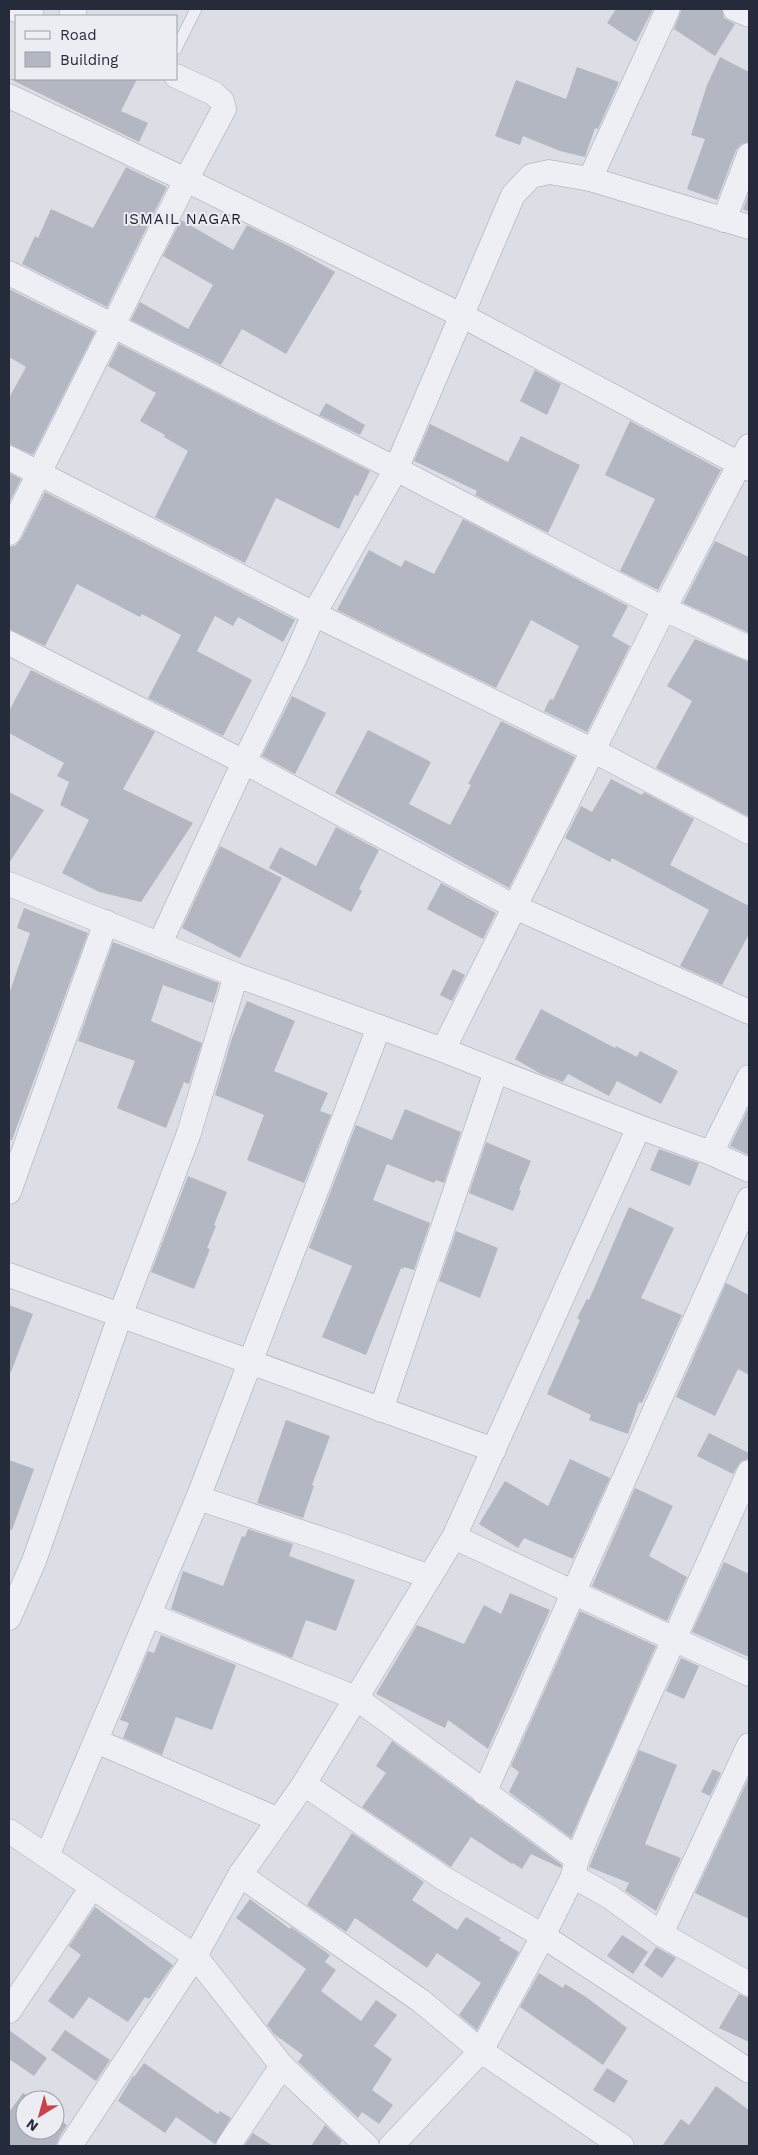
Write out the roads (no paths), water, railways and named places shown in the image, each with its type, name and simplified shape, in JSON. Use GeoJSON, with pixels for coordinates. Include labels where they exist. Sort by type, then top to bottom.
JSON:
{"type":"FeatureCollection","features":[{"type":"Feature","properties":{"kind":"street"},"geometry":{"type":"LineString","coordinates":[[13,9],[29,15]]}},
{"type":"Feature","properties":{"kind":"street"},"geometry":{"type":"LineString","coordinates":[[590,179],[668,9]]}},
{"type":"Feature","properties":{"kind":"street"},"geometry":{"type":"LineString","coordinates":[[9,533],[186,180],[224,109],[222,101],[213,93],[178,77]]}},
{"type":"Feature","properties":{"kind":"street"},"geometry":{"type":"LineString","coordinates":[[9,96],[186,180],[461,315],[746,460],[664,609],[443,1050]]}},
{"type":"Feature","properties":{"kind":"street"},"geometry":{"type":"LineString","coordinates":[[724,220],[749,155]]}},
{"type":"Feature","properties":{"kind":"street"},"geometry":{"type":"LineString","coordinates":[[160,943],[314,614],[396,469],[513,195],[531,176],[549,172],[590,179],[749,227]]}},
{"type":"Feature","properties":{"kind":"street"},"geometry":{"type":"LineString","coordinates":[[9,273],[396,469],[664,609],[749,648]]}},
{"type":"Feature","properties":{"kind":"street"},"geometry":{"type":"LineString","coordinates":[[9,458],[314,614],[594,751],[749,832]]}},
{"type":"Feature","properties":{"kind":"street"},"geometry":{"type":"LineString","coordinates":[[9,643],[244,762],[515,907],[749,1012]]}},
{"type":"Feature","properties":{"kind":"street"},"geometry":{"type":"LineString","coordinates":[[9,884],[236,975],[443,1050],[711,1153],[749,1170]]}},
{"type":"Feature","properties":{"kind":"street"},"geometry":{"type":"LineString","coordinates":[[9,1192],[106,922]]}},
{"type":"Feature","properties":{"kind":"street"},"geometry":{"type":"LineString","coordinates":[[9,1618],[34,1561],[120,1316],[189,1133],[236,975]]}},
{"type":"Feature","properties":{"kind":"street"},"geometry":{"type":"LineString","coordinates":[[47,1856],[198,1498],[378,1027]]}},
{"type":"Feature","properties":{"kind":"street"},"geometry":{"type":"LineString","coordinates":[[381,1410],[496,1071]]}},
{"type":"Feature","properties":{"kind":"street"},"geometry":{"type":"LineString","coordinates":[[711,1153],[749,1076]]}},
{"type":"Feature","properties":{"kind":"street"},"geometry":{"type":"LineString","coordinates":[[70,2146],[194,1956],[240,1876],[304,1784],[454,1537],[640,1127]]}},
{"type":"Feature","properties":{"kind":"street"},"geometry":{"type":"LineString","coordinates":[[484,1793],[749,1199]]}},
{"type":"Feature","properties":{"kind":"street"},"geometry":{"type":"LineString","coordinates":[[9,1276],[494,1450]]}},
{"type":"Feature","properties":{"kind":"street"},"geometry":{"type":"LineString","coordinates":[[391,2146],[481,2051],[543,1936],[575,1868],[749,1472]]}},
{"type":"Feature","properties":{"kind":"street"},"geometry":{"type":"LineString","coordinates":[[198,1498],[430,1577]]}},
{"type":"Feature","properties":{"kind":"street"},"geometry":{"type":"LineString","coordinates":[[454,1537],[749,1674]]}},
{"type":"Feature","properties":{"kind":"street"},"geometry":{"type":"LineString","coordinates":[[149,1615],[356,1698],[484,1793],[610,1897],[661,1934],[749,1984]]}},
{"type":"Feature","properties":{"kind":"street"},"geometry":{"type":"LineString","coordinates":[[96,1741],[279,1820]]}},
{"type":"Feature","properties":{"kind":"street"},"geometry":{"type":"LineString","coordinates":[[661,1934],[749,1745]]}},
{"type":"Feature","properties":{"kind":"street"},"geometry":{"type":"LineString","coordinates":[[304,1784],[443,1878],[543,1936],[749,2071]]}},
{"type":"Feature","properties":{"kind":"street"},"geometry":{"type":"LineString","coordinates":[[9,1831],[194,1956],[282,2066],[367,2146]]}},
{"type":"Feature","properties":{"kind":"street"},"geometry":{"type":"LineString","coordinates":[[240,1876],[422,2001],[481,2051],[622,2146]]}},
{"type":"Feature","properties":{"kind":"street"},"geometry":{"type":"LineString","coordinates":[[9,2011],[92,1887]]}},
{"type":"Feature","properties":{"kind":"street"},"geometry":{"type":"LineString","coordinates":[[228,2146],[282,2066]]}},
{"type":"Feature","properties":{"kind":"lane"},"geometry":{"type":"LineString","coordinates":[[178,45],[196,9]]}},
{"type":"Feature","properties":{"kind":"district","name":"ISMAIL NAGAR"},"geometry":{"type":"Point","coordinates":[183,219]}}]}
